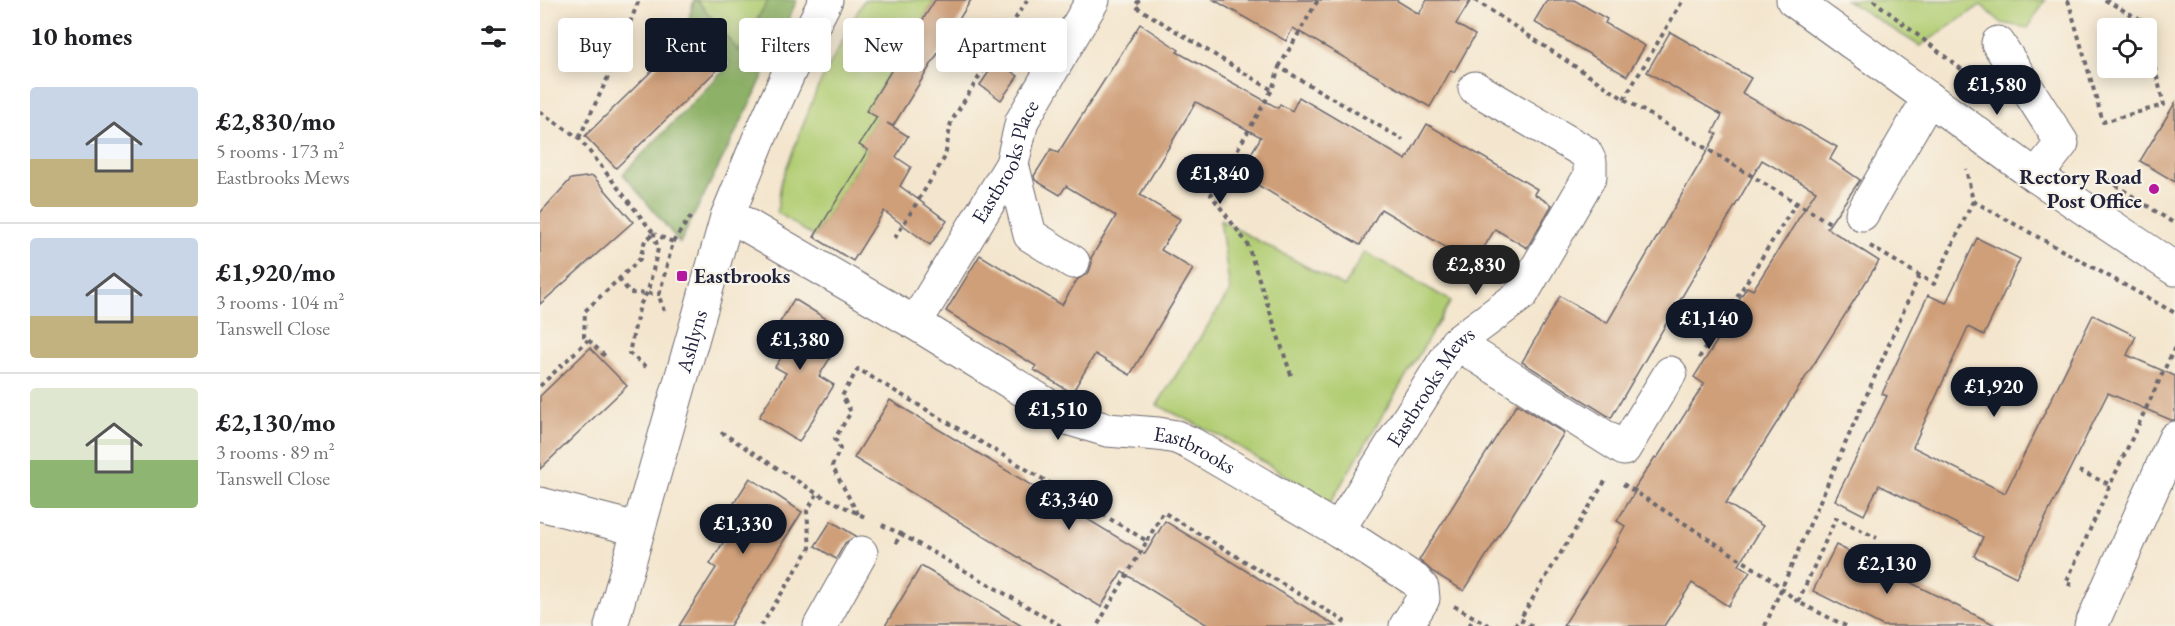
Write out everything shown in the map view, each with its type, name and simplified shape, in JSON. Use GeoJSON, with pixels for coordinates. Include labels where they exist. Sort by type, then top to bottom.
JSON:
{"type":"FeatureCollection","features":[{"type":"Feature","properties":{"kind":"street","name":"Ashlyns"},"geometry":{"type":"LineString","coordinates":[[611,626],[727,217],[772,109],[826,0]]}},
{"type":"Feature","properties":{"kind":"street","name":"Eastbrooks Place"},"geometry":{"type":"LineString","coordinates":[[915,323],[1012,164],[1022,121],[1093,0]]}},
{"type":"Feature","properties":{"kind":"street"},"geometry":{"type":"LineString","coordinates":[[1793,0],[2036,176],[2175,269]]}},
{"type":"Feature","properties":{"kind":"street"},"geometry":{"type":"LineString","coordinates":[[1998,43],[2062,143],[2036,176]]}},
{"type":"Feature","properties":{"kind":"street","name":"Eastbrooks Mews"},"geometry":{"type":"LineString","coordinates":[[1338,530],[1456,343],[1522,294],[1590,176],[1590,162],[1585,152],[1475,88]]}},
{"type":"Feature","properties":{"kind":"street"},"geometry":{"type":"LineString","coordinates":[[1856,229],[1929,98]]}},
{"type":"Feature","properties":{"kind":"street"},"geometry":{"type":"LineString","coordinates":[[1012,164],[1030,236],[1073,262]]}},
{"type":"Feature","properties":{"kind":"street","name":"Eastbrooks"},"geometry":{"type":"LineString","coordinates":[[727,217],[742,223],[915,323],[1070,419],[1107,430],[1176,437],[1209,453],[1338,530],[1415,580],[1422,588],[1423,599],[1406,626]]}},
{"type":"Feature","properties":{"kind":"street"},"geometry":{"type":"LineString","coordinates":[[1456,343],[1624,449],[1683,368]]}},
{"type":"Feature","properties":{"kind":"street"},"geometry":{"type":"LineString","coordinates":[[2091,626],[2163,496],[2175,438]]}},
{"type":"Feature","properties":{"kind":"street"},"geometry":{"type":"LineString","coordinates":[[540,504],[637,529]]}},
{"type":"Feature","properties":{"kind":"street"},"geometry":{"type":"LineString","coordinates":[[820,626],[861,552]]}},
{"type":"Feature","properties":{"kind":"path"},"geometry":{"type":"LineString","coordinates":[[579,138],[609,75],[639,0]]}},
{"type":"Feature","properties":{"kind":"path"},"geometry":{"type":"LineString","coordinates":[[895,238],[945,157],[951,122],[1026,0]]}},
{"type":"Feature","properties":{"kind":"path"},"geometry":{"type":"LineString","coordinates":[[1139,0],[1136,6],[1272,90]]}},
{"type":"Feature","properties":{"kind":"path"},"geometry":{"type":"LineString","coordinates":[[1292,375],[1246,243],[1211,195],[1272,90],[1279,67],[1318,0]]}},
{"type":"Feature","properties":{"kind":"path"},"geometry":{"type":"LineString","coordinates":[[1475,0],[1624,99],[1796,203],[1856,229],[1934,284],[1973,201],[1961,148],[1973,130]]}},
{"type":"Feature","properties":{"kind":"path"},"geometry":{"type":"LineString","coordinates":[[1624,99],[1683,0]]}},
{"type":"Feature","properties":{"kind":"path"},"geometry":{"type":"LineString","coordinates":[[1873,0],[1986,89]]}},
{"type":"Feature","properties":{"kind":"path"},"geometry":{"type":"LineString","coordinates":[[2068,0],[2103,122],[2164,105],[2157,77]]}},
{"type":"Feature","properties":{"kind":"path"},"geometry":{"type":"LineString","coordinates":[[2105,0],[2138,18]]}},
{"type":"Feature","properties":{"kind":"path"},"geometry":{"type":"LineString","coordinates":[[1279,67],[1403,140]]}},
{"type":"Feature","properties":{"kind":"path"},"geometry":{"type":"LineString","coordinates":[[540,112],[579,138],[654,234],[658,249],[648,291],[640,305],[629,353],[646,367]]}},
{"type":"Feature","properties":{"kind":"path"},"geometry":{"type":"LineString","coordinates":[[2107,179],[2175,224]]}},
{"type":"Feature","properties":{"kind":"path"},"geometry":{"type":"LineString","coordinates":[[1973,201],[2175,313]]}},
{"type":"Feature","properties":{"kind":"path"},"geometry":{"type":"LineString","coordinates":[[1683,368],[1796,203]]}},
{"type":"Feature","properties":{"kind":"path"},"geometry":{"type":"LineString","coordinates":[[605,356],[584,336],[585,311],[640,259],[645,240],[654,234]]}},
{"type":"Feature","properties":{"kind":"path"},"geometry":{"type":"LineString","coordinates":[[654,234],[673,242],[660,294],[665,315]]}},
{"type":"Feature","properties":{"kind":"path"},"geometry":{"type":"LineString","coordinates":[[1765,626],[1920,276]]}},
{"type":"Feature","properties":{"kind":"path"},"geometry":{"type":"LineString","coordinates":[[619,279],[630,293],[660,294]]}},
{"type":"Feature","properties":{"kind":"path"},"geometry":{"type":"LineString","coordinates":[[540,386],[588,340]]}},
{"type":"Feature","properties":{"kind":"path"},"geometry":{"type":"LineString","coordinates":[[858,514],[832,466],[840,449],[835,438],[851,412],[842,396],[858,369],[1147,541]]}},
{"type":"Feature","properties":{"kind":"path"},"geometry":{"type":"LineString","coordinates":[[721,432],[817,494],[807,511],[810,548],[761,626]]}},
{"type":"Feature","properties":{"kind":"path"},"geometry":{"type":"LineString","coordinates":[[1514,626],[1608,476],[1614,479]]}},
{"type":"Feature","properties":{"kind":"path"},"geometry":{"type":"LineString","coordinates":[[1620,483],[1768,577],[1798,602],[1846,626]]}},
{"type":"Feature","properties":{"kind":"path"},"geometry":{"type":"LineString","coordinates":[[1097,626],[1164,512],[1344,621],[1341,626]]}},
{"type":"Feature","properties":{"kind":"path"},"geometry":{"type":"LineString","coordinates":[[1798,602],[1836,518],[1877,538]]}},
{"type":"Feature","properties":{"kind":"path"},"geometry":{"type":"LineString","coordinates":[[901,534],[1061,626]]}},
{"type":"Feature","properties":{"kind":"path"},"geometry":{"type":"LineString","coordinates":[[1469,626],[1474,618]]}},
{"type":"Feature","properties":{"kind":"path"},"geometry":{"type":"LineString","coordinates":[[1520,619],[1532,626]]}},
{"type":"Feature","properties":{"kind":"green space"},"geometry":{"type":"Polygon","coordinates":[[[694,0],[697,0],[712,18],[689,18],[694,0]]]}},
{"type":"Feature","properties":{"kind":"green space"},"geometry":{"type":"Polygon","coordinates":[[[697,0],[768,0],[758,18],[739,18],[739,52],[727,37],[727,18],[712,18],[697,0]]]}},
{"type":"Feature","properties":{"kind":"green space"},"geometry":{"type":"Polygon","coordinates":[[[768,0],[797,0],[789,18],[758,18],[768,0]]]}},
{"type":"Feature","properties":{"kind":"green space"},"geometry":{"type":"Polygon","coordinates":[[[864,0],[935,0],[924,18],[854,18],[864,0]]]}},
{"type":"Feature","properties":{"kind":"green space"},"geometry":{"type":"Polygon","coordinates":[[[1846,0],[2045,0],[2028,28],[2002,23],[1981,5],[1920,46],[1846,0]]]}},
{"type":"Feature","properties":{"kind":"green space"},"geometry":{"type":"Polygon","coordinates":[[[727,37],[739,52],[739,72],[765,72],[680,243],[623,174],[722,72],[727,72],[730,64],[727,61],[727,37]]]}},
{"type":"Feature","properties":{"kind":"green space"},"geometry":{"type":"Polygon","coordinates":[[[843,40],[843,72],[890,72],[867,110],[877,117],[860,145],[868,150],[814,237],[777,212],[781,182],[817,89],[826,72],[831,72],[831,62],[843,40]]]}},
{"type":"Feature","properties":{"kind":"green space"},"geometry":{"type":"Polygon","coordinates":[[[1220,220],[1344,287],[1365,252],[1451,301],[1330,503],[1228,440],[1157,405],[1230,291],[1220,220]]]}},
{"type":"Feature","properties":{"kind":"building"},"geometry":{"type":"Polygon","coordinates":[[[935,0],[971,0],[960,18],[936,18],[936,57],[893,126],[887,123],[908,136],[896,157],[911,167],[900,186],[947,221],[930,245],[884,211],[853,261],[814,237],[868,150],[859,145],[877,117],[866,111],[890,72],[924,72],[924,18],[935,0]]]}},
{"type":"Feature","properties":{"kind":"building"},"geometry":{"type":"Polygon","coordinates":[[[1214,0],[1396,0],[1419,14],[1427,0],[1471,0],[1456,24],[1475,35],[1454,72],[1451,70],[1430,107],[1293,28],[1286,41],[1214,0]]]}},
{"type":"Feature","properties":{"kind":"building"},"geometry":{"type":"Polygon","coordinates":[[[1547,0],[1574,0],[1607,19],[1605,23],[1645,46],[1627,76],[1534,22],[1547,0]]]}},
{"type":"Feature","properties":{"kind":"building"},"geometry":{"type":"Polygon","coordinates":[[[1140,24],[1179,50],[1177,52],[1278,108],[1280,104],[1292,111],[1299,97],[1406,160],[1427,124],[1537,189],[1534,194],[1552,205],[1527,248],[1495,229],[1474,264],[1381,209],[1360,245],[1239,174],[1261,137],[1196,102],[1140,195],[1180,219],[1161,250],[1193,269],[1130,375],[1095,354],[1072,393],[1034,370],[1036,366],[946,311],[980,255],[1062,305],[1077,280],[1089,272],[1091,258],[1116,216],[1066,186],[1060,195],[1035,180],[1034,176],[1051,149],[1058,153],[1140,24]]]}},
{"type":"Feature","properties":{"kind":"building"},"geometry":{"type":"Polygon","coordinates":[[[1670,32],[1751,78],[1742,93],[1837,147],[1830,159],[1860,180],[1827,228],[1879,261],[1726,503],[1763,526],[1739,565],[1750,572],[1728,606],[1692,583],[1664,626],[1563,626],[1618,541],[1625,526],[1617,521],[1636,490],[1634,489],[1655,457],[1657,458],[1704,384],[1694,377],[1729,322],[1726,320],[1747,287],[1753,290],[1816,191],[1762,160],[1611,418],[1522,362],[1560,296],[1607,323],[1717,134],[1713,132],[1722,115],[1647,72],[1670,32]]]}},
{"type":"Feature","properties":{"kind":"building"},"geometry":{"type":"Polygon","coordinates":[[[651,72],[715,72],[616,168],[585,136],[651,72]]]}},
{"type":"Feature","properties":{"kind":"building"},"geometry":{"type":"Polygon","coordinates":[[[989,72],[1012,72],[1018,76],[1001,100],[980,85],[989,72]]]}},
{"type":"Feature","properties":{"kind":"building"},"geometry":{"type":"Polygon","coordinates":[[[2175,103],[2175,182],[2140,161],[2175,103]]]}},
{"type":"Feature","properties":{"kind":"building"},"geometry":{"type":"Polygon","coordinates":[[[593,176],[633,222],[540,304],[540,213],[571,179],[593,176]]]}},
{"type":"Feature","properties":{"kind":"building"},"geometry":{"type":"Polygon","coordinates":[[[1977,238],[2020,259],[1984,335],[1968,327],[1913,447],[2005,493],[2093,315],[2136,336],[2127,355],[2175,376],[2175,420],[2108,393],[2016,577],[1974,556],[1983,537],[1879,485],[1864,515],[1835,500],[1887,396],[1882,394],[1928,295],[1946,303],[1977,238]]]}},
{"type":"Feature","properties":{"kind":"building"},"geometry":{"type":"Polygon","coordinates":[[[794,299],[838,326],[821,353],[830,358],[819,376],[834,385],[799,442],[759,417],[786,373],[775,367],[791,342],[774,332],[794,299]]]}},
{"type":"Feature","properties":{"kind":"building"},"geometry":{"type":"Polygon","coordinates":[[[590,348],[627,386],[540,469],[540,396],[590,348]]]}},
{"type":"Feature","properties":{"kind":"building"},"geometry":{"type":"Polygon","coordinates":[[[890,400],[1145,554],[1165,521],[1336,626],[1209,626],[1122,572],[1101,607],[854,458],[890,400]]]}},
{"type":"Feature","properties":{"kind":"building"},"geometry":{"type":"Polygon","coordinates":[[[1517,404],[1564,433],[1464,591],[1433,572],[1419,560],[1517,404]]]}},
{"type":"Feature","properties":{"kind":"building"},"geometry":{"type":"Polygon","coordinates":[[[750,478],[802,512],[730,626],[679,626],[716,568],[710,564],[737,520],[727,514],[750,478]]]}},
{"type":"Feature","properties":{"kind":"building"},"geometry":{"type":"Polygon","coordinates":[[[831,521],[856,536],[845,543],[836,559],[815,546],[831,521]]]}},
{"type":"Feature","properties":{"kind":"building"},"geometry":{"type":"Polygon","coordinates":[[[1836,545],[1997,626],[1883,626],[1813,591],[1836,545]]]}},
{"type":"Feature","properties":{"kind":"building"},"geometry":{"type":"Polygon","coordinates":[[[921,566],[1022,626],[885,626],[921,566]]]}},
{"type":"Feature","properties":{"kind":"place","name":"Rectory Road Post Office"},"geometry":{"type":"Point","coordinates":[2154,189]}},
{"type":"Feature","properties":{"kind":"place","name":"Eastbrooks"},"geometry":{"type":"Point","coordinates":[682,276]}}]}
